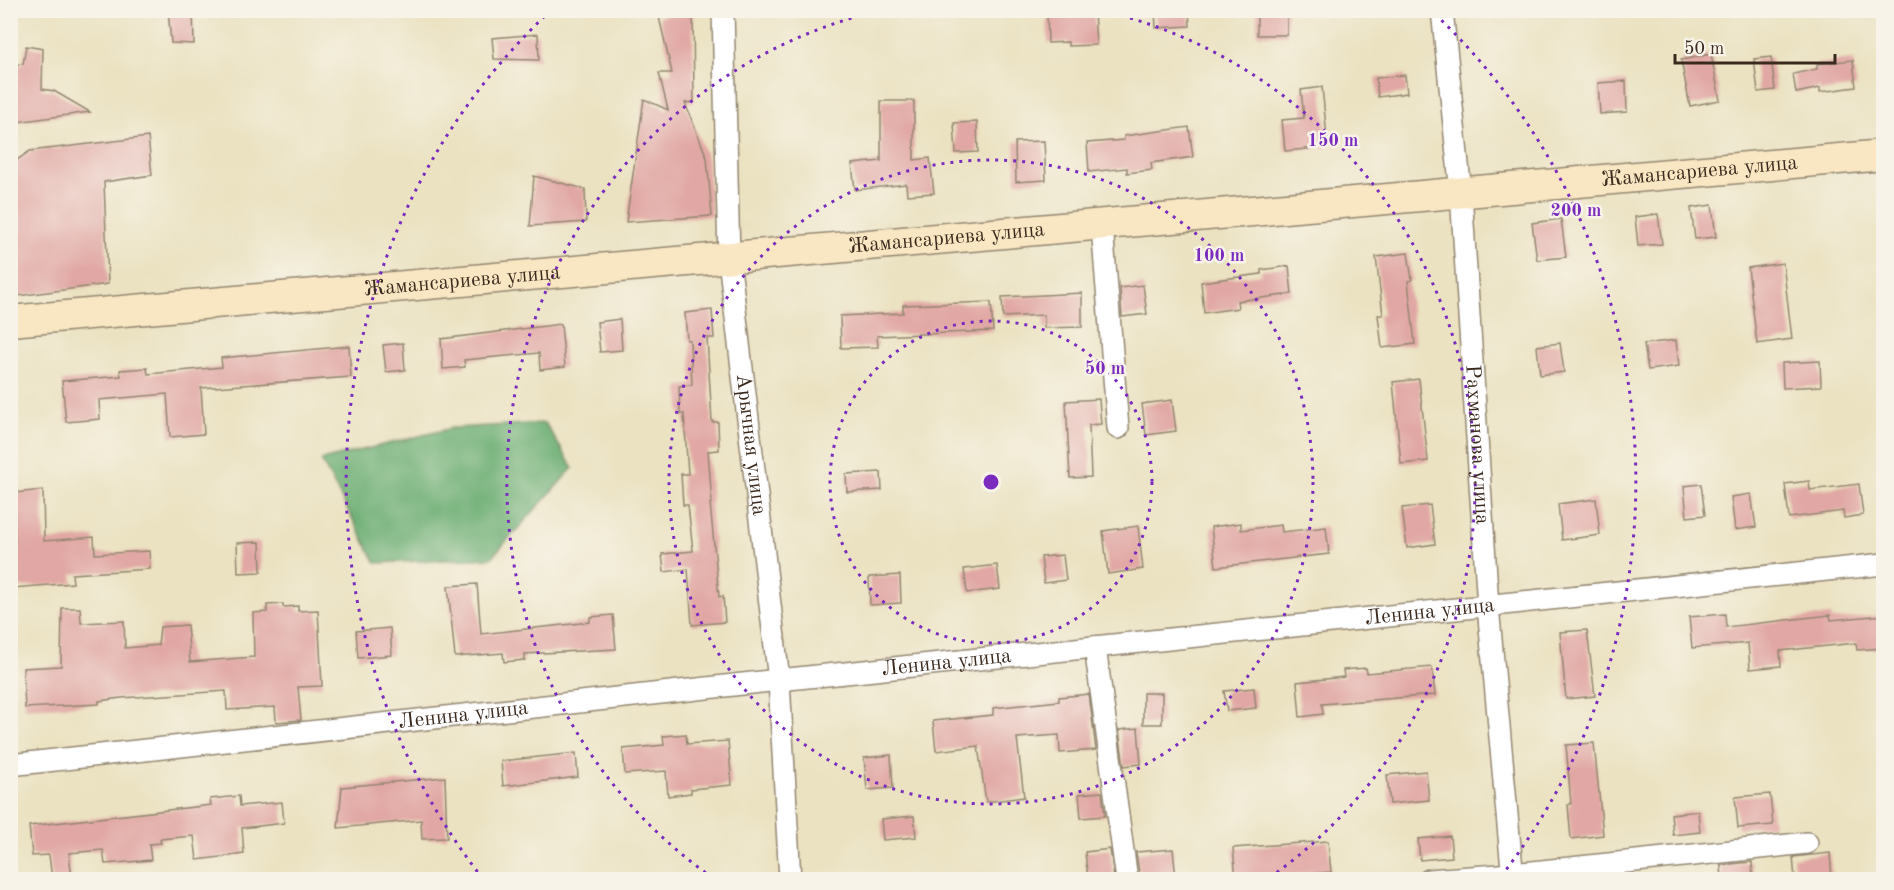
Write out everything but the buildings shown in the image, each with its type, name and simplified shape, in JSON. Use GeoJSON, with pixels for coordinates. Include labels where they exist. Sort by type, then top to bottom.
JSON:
{"type":"FeatureCollection","features":[{"type":"Feature","properties":{"kind":"street","name":"Арычная улица"},"geometry":{"type":"LineString","coordinates":[[723,10],[729,259],[779,680],[790,879]]}},
{"type":"Feature","properties":{"kind":"street","name":"Рахманова улица"},"geometry":{"type":"LineString","coordinates":[[1442,10],[1461,193],[1488,606],[1513,877]]}},
{"type":"Feature","properties":{"kind":"street","name":"Жамансариева улица"},"geometry":{"type":"LineString","coordinates":[[10,321],[1884,155]]}},
{"type":"Feature","properties":{"kind":"street"},"geometry":{"type":"LineString","coordinates":[[1102,226],[1118,428]]}},
{"type":"Feature","properties":{"kind":"street","name":"Ленина улица"},"geometry":{"type":"LineString","coordinates":[[10,765],[779,680],[1884,564]]}},
{"type":"Feature","properties":{"kind":"street"},"geometry":{"type":"LineString","coordinates":[[1095,647],[1128,879]]}},
{"type":"Feature","properties":{"kind":"street"},"geometry":{"type":"LineString","coordinates":[[1429,879],[1513,877],[1807,843]]}},
{"type":"Feature","properties":{"kind":"green space"},"geometry":{"type":"Polygon","coordinates":[[[545,423],[573,468],[491,558],[376,563],[321,460],[452,428],[545,423]]]}}]}
